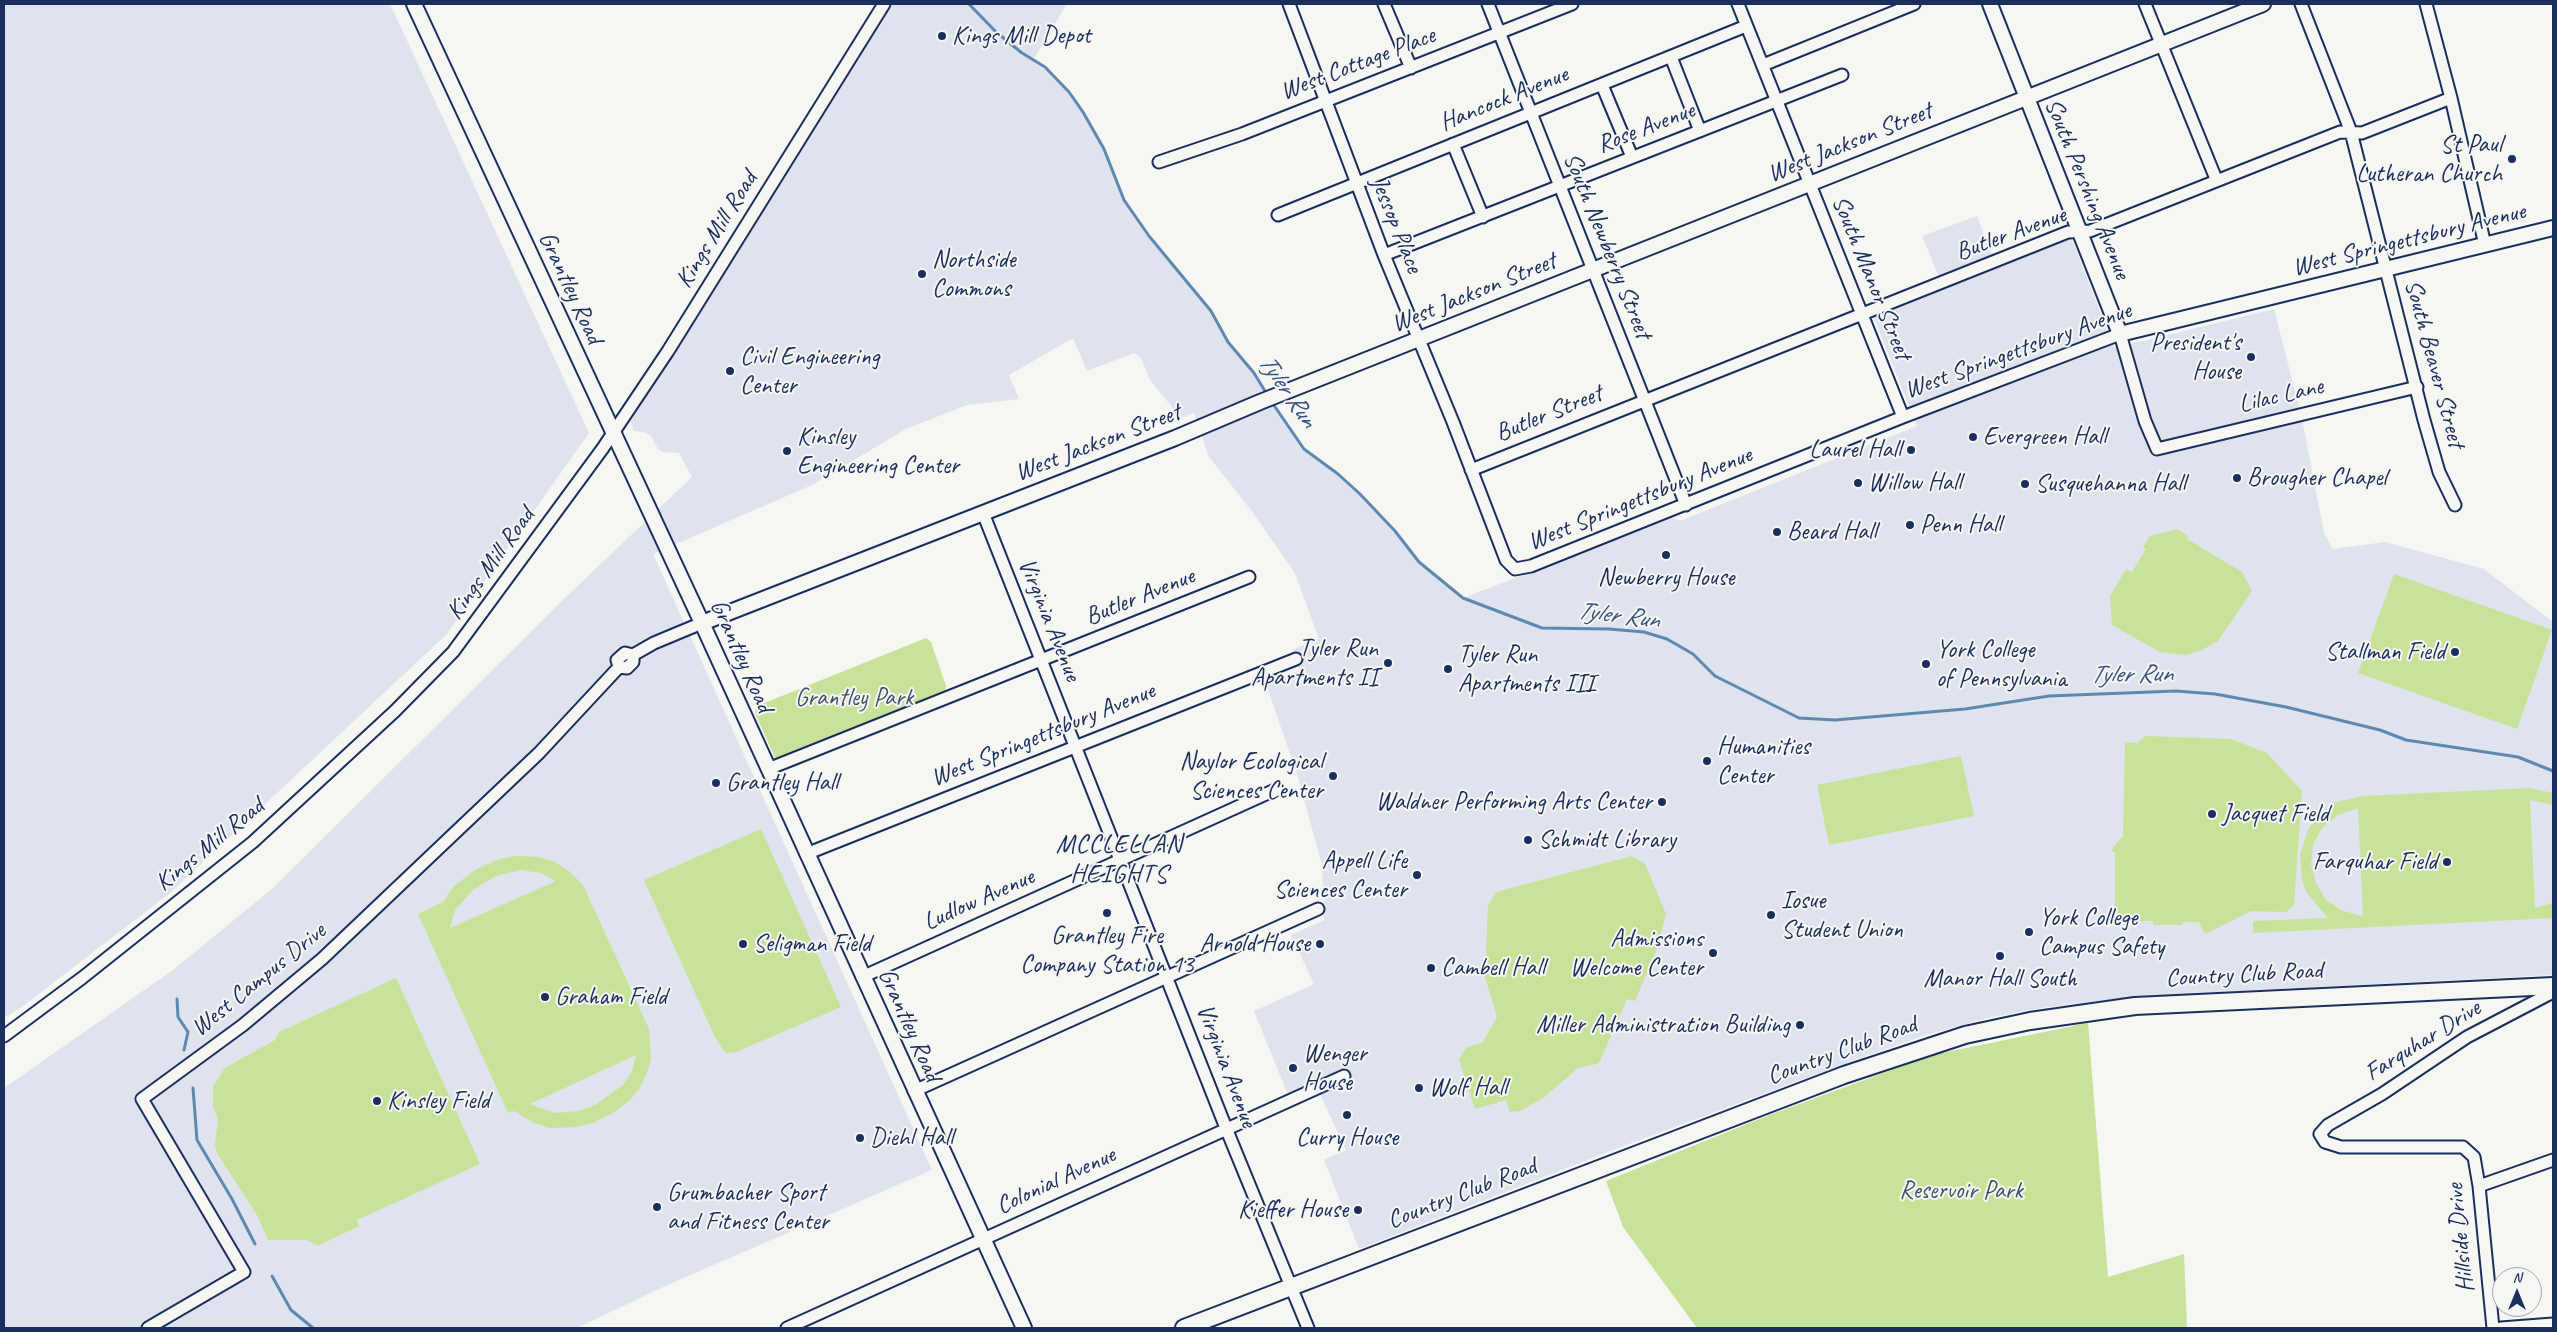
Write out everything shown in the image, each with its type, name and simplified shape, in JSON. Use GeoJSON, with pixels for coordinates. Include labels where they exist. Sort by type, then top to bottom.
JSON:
{"type":"FeatureCollection","features":[{"type":"Feature","properties":{"kind":"main road","name":"Country Club Road"},"geometry":{"type":"LineString","coordinates":[[1184,1328],[1844,1075],[1965,1035],[2030,1021],[2135,1006],[2553,986]]}},
{"type":"Feature","properties":{"kind":"street","name":"Grantley Road"},"geometry":{"type":"LineString","coordinates":[[414,4],[702,623],[914,1091],[1024,1328]]}},
{"type":"Feature","properties":{"kind":"street","name":"Kings Mill Road"},"geometry":{"type":"LineString","coordinates":[[4,1036],[82,978],[253,842],[438,670],[481,615],[613,433],[668,351],[884,4]]}},
{"type":"Feature","properties":{"kind":"street","name":"Jessop Place"},"geometry":{"type":"LineString","coordinates":[[1289,4],[1324,101],[1384,255],[1506,560],[1515,569]]}},
{"type":"Feature","properties":{"kind":"street"},"geometry":{"type":"LineString","coordinates":[[1384,4],[1411,68]]}},
{"type":"Feature","properties":{"kind":"street","name":"South Newberry Street"},"geometry":{"type":"LineString","coordinates":[[1488,4],[1686,504]]}},
{"type":"Feature","properties":{"kind":"street","name":"West Cottage Place"},"geometry":{"type":"LineString","coordinates":[[1159,162],[1242,134],[1572,4]]}},
{"type":"Feature","properties":{"kind":"street","name":"South Manor Street"},"geometry":{"type":"LineString","coordinates":[[1738,4],[1903,417]]}},
{"type":"Feature","properties":{"kind":"street"},"geometry":{"type":"LineString","coordinates":[[1763,65],[1914,4]]}},
{"type":"Feature","properties":{"kind":"street","name":"South Pershing Avenue"},"geometry":{"type":"LineString","coordinates":[[1990,4],[2120,334],[2145,421],[2157,449]]}},
{"type":"Feature","properties":{"kind":"street"},"geometry":{"type":"LineString","coordinates":[[2145,4],[2216,179]]}},
{"type":"Feature","properties":{"kind":"street","name":"West Jackson Street"},"geometry":{"type":"LineString","coordinates":[[702,623],[1175,438],[1260,402],[2026,96],[2162,45],[2263,4]]}},
{"type":"Feature","properties":{"kind":"street","name":"South Beaver Street"},"geometry":{"type":"LineString","coordinates":[[2301,4],[2351,132],[2439,472],[2455,505]]}},
{"type":"Feature","properties":{"kind":"street"},"geometry":{"type":"LineString","coordinates":[[2426,4],[2451,98],[2485,245]]}},
{"type":"Feature","properties":{"kind":"street","name":"Hancock Avenue"},"geometry":{"type":"LineString","coordinates":[[1278,215],[1355,182],[1746,26]]}},
{"type":"Feature","properties":{"kind":"street"},"geometry":{"type":"LineString","coordinates":[[1671,57],[1700,131]]}},
{"type":"Feature","properties":{"kind":"street","name":"Rose Avenue"},"geometry":{"type":"LineString","coordinates":[[1384,255],[1842,76]]}},
{"type":"Feature","properties":{"kind":"street"},"geometry":{"type":"LineString","coordinates":[[1602,85],[1632,157]]}},
{"type":"Feature","properties":{"kind":"street","name":"Butler Avenue"},"geometry":{"type":"LineString","coordinates":[[1644,401],[2067,233],[2090,231],[2216,179],[2340,132],[2362,133],[2451,98]]}},
{"type":"Feature","properties":{"kind":"street"},"geometry":{"type":"LineString","coordinates":[[1453,144],[1483,217]]}},
{"type":"Feature","properties":{"kind":"street","name":"West Springettsbury Avenue"},"geometry":{"type":"LineString","coordinates":[[1515,569],[1531,566],[1903,417],[2120,334],[2553,228]]}},
{"type":"Feature","properties":{"kind":"street","name":"Lilac Lane"},"geometry":{"type":"LineString","coordinates":[[2157,449],[2416,387]]}},
{"type":"Feature","properties":{"kind":"street","name":"Butler Street"},"geometry":{"type":"LineString","coordinates":[[1471,470],[1644,401]]}},
{"type":"Feature","properties":{"kind":"street","name":"Virginia Avenue"},"geometry":{"type":"LineString","coordinates":[[983,512],[1226,1128],[1308,1328]]}},
{"type":"Feature","properties":{"kind":"street","name":"Butler Avenue"},"geometry":{"type":"LineString","coordinates":[[768,769],[1249,577]]}},
{"type":"Feature","properties":{"kind":"street","name":"West Campus Drive"},"geometry":{"type":"LineString","coordinates":[[148,1328],[244,1272],[142,1099],[243,1025],[322,959],[539,753],[619,667],[627,668],[633,662],[634,655],[654,643],[702,623]]}},
{"type":"Feature","properties":{"kind":"street","name":"West Springettsbury Avenue"},"geometry":{"type":"LineString","coordinates":[[806,854],[1296,659]]}},
{"type":"Feature","properties":{"kind":"street","name":"Ludlow Avenue"},"geometry":{"type":"LineString","coordinates":[[862,977],[1277,789]]}},
{"type":"Feature","properties":{"kind":"street"},"geometry":{"type":"LineString","coordinates":[[914,1091],[1318,909]]}},
{"type":"Feature","properties":{"kind":"street","name":"Farquhar Drive"},"geometry":{"type":"LineString","coordinates":[[2320,1134],[2328,1125],[2382,1094],[2467,1037],[2553,992]]}},
{"type":"Feature","properties":{"kind":"street","name":"Colonial Avenue"},"geometry":{"type":"LineString","coordinates":[[787,1328],[1344,1076]]}},
{"type":"Feature","properties":{"kind":"street","name":"Hillside Drive"},"geometry":{"type":"LineString","coordinates":[[2320,1134],[2325,1142],[2341,1147],[2463,1147],[2474,1157],[2479,1186],[2493,1328]]}},
{"type":"Feature","properties":{"kind":"street"},"geometry":{"type":"LineString","coordinates":[[2479,1186],[2553,1160]]}},
{"type":"Feature","properties":{"kind":"street"},"geometry":{"type":"LineString","coordinates":[[2501,1328],[2553,1324]]}},
{"type":"Feature","properties":{"kind":"shaded area"},"geometry":{"type":"Polygon","coordinates":[[[4,4],[390,4],[589,433],[447,634],[170,893],[23,1006],[4,1018],[4,4]]]}},
{"type":"Feature","properties":{"kind":"shaded area","name":"York College of Pennsylvania"},"geometry":{"type":"Polygon","coordinates":[[[893,4],[1067,4],[1033,60],[1045,67],[1069,92],[1083,112],[1104,149],[1124,200],[1149,236],[1211,311],[1228,342],[1254,373],[1304,449],[1338,474],[1360,494],[1395,531],[1419,562],[1463,598],[1672,518],[1680,521],[1917,426],[1874,318],[1878,313],[1943,287],[1922,236],[1977,216],[1996,266],[2067,238],[2072,239],[2114,348],[2274,309],[2302,419],[2324,533],[2333,549],[2385,542],[2484,569],[2553,622],[2553,975],[2144,996],[2048,1007],[1987,1018],[1926,1035],[1865,1056],[1613,1150],[1359,1249],[1324,1160],[1346,1150],[1317,1088],[1290,1100],[1254,1011],[1314,984],[1291,935],[1324,920],[1322,865],[1297,774],[1266,684],[1300,670],[1292,650],[1319,639],[1295,573],[1251,510],[1209,457],[1194,413],[1181,418],[1150,380],[1141,358],[1134,353],[1087,371],[1073,338],[1009,375],[1019,399],[967,405],[906,429],[812,485],[653,554],[932,1170],[663,1287],[577,1328],[4,1328],[4,1088],[173,970],[273,888],[566,597],[692,477],[679,453],[663,452],[658,449],[651,436],[644,432],[634,431],[630,422],[852,63],[893,4]]]}},
{"type":"Feature","properties":{"kind":"green space"},"geometry":{"type":"Polygon","coordinates":[[[2177,529],[2188,536],[2187,539],[2242,572],[2252,591],[2218,641],[2200,651],[2185,655],[2160,652],[2112,625],[2110,596],[2126,569],[2132,572],[2146,549],[2143,547],[2150,536],[2177,529]]]}},
{"type":"Feature","properties":{"kind":"green space","name":"Stallman Field"},"geometry":{"type":"Polygon","coordinates":[[[2394,574],[2552,630],[2517,729],[2358,673],[2394,574]]]}},
{"type":"Feature","properties":{"kind":"green space","name":"Grantley Park"},"geometry":{"type":"Polygon","coordinates":[[[926,638],[931,642],[946,686],[944,694],[776,760],[755,713],[757,706],[926,638]]]}},
{"type":"Feature","properties":{"kind":"green space","name":"Jacquet Field"},"geometry":{"type":"Polygon","coordinates":[[[2146,736],[2231,739],[2267,753],[2302,791],[2294,905],[2286,912],[2251,911],[2205,934],[2199,922],[2183,922],[2182,925],[2153,925],[2153,921],[2121,921],[2115,914],[2115,852],[2112,852],[2113,847],[2123,836],[2125,742],[2137,743],[2146,736]]]}},
{"type":"Feature","properties":{"kind":"green space"},"geometry":{"type":"Polygon","coordinates":[[[1961,756],[1974,816],[1829,845],[1817,785],[1961,756]]]}},
{"type":"Feature","properties":{"kind":"green space","name":"Farquhar Field"},"geometry":{"type":"Polygon","coordinates":[[[2530,788],[2553,793],[2553,805],[2530,800],[2535,908],[2553,903],[2553,918],[2253,933],[2253,921],[2328,918],[2307,893],[2302,880],[2300,854],[2308,830],[2316,818],[2336,802],[2362,796],[2530,788]],[[2358,808],[2338,815],[2322,828],[2313,845],[2311,864],[2316,883],[2326,900],[2343,911],[2363,916],[2358,808]]]}},
{"type":"Feature","properties":{"kind":"green space","name":"Seligman Field"},"geometry":{"type":"Polygon","coordinates":[[[761,829],[841,1007],[736,1052],[727,1053],[714,1035],[644,880],[761,829]]]}},
{"type":"Feature","properties":{"kind":"green space","name":"Graham Field"},"geometry":{"type":"Polygon","coordinates":[[[516,856],[539,857],[555,862],[569,871],[583,885],[649,1029],[651,1059],[639,1089],[630,1100],[613,1113],[593,1123],[576,1127],[550,1128],[532,1122],[514,1111],[508,1113],[418,914],[443,902],[453,887],[475,870],[499,859],[516,856]],[[521,870],[496,876],[473,890],[455,910],[450,928],[556,881],[541,873],[521,870]],[[636,1055],[530,1104],[555,1113],[579,1111],[595,1105],[623,1085],[632,1071],[636,1055]]]}},
{"type":"Feature","properties":{"kind":"green space"},"geometry":{"type":"Polygon","coordinates":[[[1632,856],[1645,864],[1666,914],[1656,951],[1635,1001],[1627,999],[1600,1061],[1596,1064],[1578,1068],[1543,1098],[1520,1111],[1510,1112],[1506,1100],[1475,1109],[1459,1059],[1466,1048],[1483,1042],[1497,1017],[1485,977],[1488,906],[1496,892],[1632,856]]]}},
{"type":"Feature","properties":{"kind":"green space","name":"Kinsley Field"},"geometry":{"type":"Polygon","coordinates":[[[396,978],[480,1164],[357,1220],[359,1226],[318,1246],[307,1240],[268,1240],[257,1215],[217,1153],[215,1145],[218,1119],[213,1107],[213,1086],[225,1068],[275,1040],[279,1032],[396,978]]]}},
{"type":"Feature","properties":{"kind":"green space","name":"Reservoir Park"},"geometry":{"type":"Polygon","coordinates":[[[2088,1023],[2108,1277],[2184,1254],[2187,1328],[1697,1328],[1623,1227],[1606,1181],[1767,1116],[1932,1055],[2088,1023]]]}},
{"type":"Feature","properties":{"kind":"waterway","name":"Tyler Run"},"geometry":{"type":"LineString","coordinates":[[969,4],[996,32],[1022,53],[1045,67],[1069,92],[1104,149],[1124,200],[1149,236],[1211,311],[1228,342],[1254,373],[1268,396]]}},
{"type":"Feature","properties":{"kind":"waterway","name":"Tyler Run"},"geometry":{"type":"LineString","coordinates":[[1271,401],[1304,449],[1338,474],[1360,494],[1395,531],[1419,562],[1463,598],[1542,628],[1609,629],[1644,632],[1667,639],[1693,654],[1715,676],[1799,718],[1835,720],[1965,709],[2049,696],[2176,691],[2215,694],[2286,707],[2380,730],[2406,740],[2518,757],[2553,771]]}},
{"type":"Feature","properties":{"kind":"waterway"},"geometry":{"type":"LineString","coordinates":[[177,999],[178,1017],[188,1032],[184,1050]]}},
{"type":"Feature","properties":{"kind":"waterway"},"geometry":{"type":"LineString","coordinates":[[193,1088],[197,1140],[232,1199],[255,1244]]}},
{"type":"Feature","properties":{"kind":"waterway"},"geometry":{"type":"LineString","coordinates":[[272,1276],[291,1310],[313,1328]]}},
{"type":"Feature","properties":{"kind":"place","name":"Kings Mill Depot"},"geometry":{"type":"Point","coordinates":[942,36]}},
{"type":"Feature","properties":{"kind":"place","name":"St Paul Lutheran Church"},"geometry":{"type":"Point","coordinates":[2512,159]}},
{"type":"Feature","properties":{"kind":"place","name":"Northside Commons"},"geometry":{"type":"Point","coordinates":[922,274]}},
{"type":"Feature","properties":{"kind":"place","name":"President's House"},"geometry":{"type":"Point","coordinates":[2251,357]}},
{"type":"Feature","properties":{"kind":"place","name":"Civil Engineering Center"},"geometry":{"type":"Point","coordinates":[730,371]}},
{"type":"Feature","properties":{"kind":"place","name":"Evergreen Hall"},"geometry":{"type":"Point","coordinates":[1973,437]}},
{"type":"Feature","properties":{"kind":"place","name":"Laurel Hall"},"geometry":{"type":"Point","coordinates":[1911,450]}},
{"type":"Feature","properties":{"kind":"place","name":"Kinsley Engineering Center"},"geometry":{"type":"Point","coordinates":[787,451]}},
{"type":"Feature","properties":{"kind":"place","name":"Brougher Chapel"},"geometry":{"type":"Point","coordinates":[2237,478]}},
{"type":"Feature","properties":{"kind":"place","name":"Willow Hall"},"geometry":{"type":"Point","coordinates":[1858,483]}},
{"type":"Feature","properties":{"kind":"place","name":"Susquehanna Hall"},"geometry":{"type":"Point","coordinates":[2025,484]}},
{"type":"Feature","properties":{"kind":"place","name":"Penn Hall"},"geometry":{"type":"Point","coordinates":[1910,525]}},
{"type":"Feature","properties":{"kind":"place","name":"Beard Hall"},"geometry":{"type":"Point","coordinates":[1777,532]}},
{"type":"Feature","properties":{"kind":"place","name":"Newberry House"},"geometry":{"type":"Point","coordinates":[1666,555]}},
{"type":"Feature","properties":{"kind":"place","name":"Stallman Field"},"geometry":{"type":"Point","coordinates":[2455,652]}},
{"type":"Feature","properties":{"kind":"place","name":"Tyler Run Apartments II"},"geometry":{"type":"Point","coordinates":[1388,663]}},
{"type":"Feature","properties":{"kind":"place","name":"York College of Pennsylvania"},"geometry":{"type":"Point","coordinates":[1926,664]}},
{"type":"Feature","properties":{"kind":"place","name":"Tyler Run Apartments III"},"geometry":{"type":"Point","coordinates":[1448,669]}},
{"type":"Feature","properties":{"kind":"place","name":"Humanities Center"},"geometry":{"type":"Point","coordinates":[1707,761]}},
{"type":"Feature","properties":{"kind":"place","name":"Naylor Ecological Sciences Center"},"geometry":{"type":"Point","coordinates":[1333,776]}},
{"type":"Feature","properties":{"kind":"place","name":"Grantley Hall"},"geometry":{"type":"Point","coordinates":[716,783]}},
{"type":"Feature","properties":{"kind":"place","name":"Waldner Performing Arts Center"},"geometry":{"type":"Point","coordinates":[1662,802]}},
{"type":"Feature","properties":{"kind":"place","name":"Jacquet Field"},"geometry":{"type":"Point","coordinates":[2212,814]}},
{"type":"Feature","properties":{"kind":"place","name":"Schmidt Library"},"geometry":{"type":"Point","coordinates":[1528,840]}},
{"type":"Feature","properties":{"kind":"place","name":"Farquhar Field"},"geometry":{"type":"Point","coordinates":[2447,862]}},
{"type":"Feature","properties":{"kind":"place","name":"Appell Life Sciences Center"},"geometry":{"type":"Point","coordinates":[1417,875]}},
{"type":"Feature","properties":{"kind":"place","name":"Grantley Fire Company Station 13"},"geometry":{"type":"Point","coordinates":[1107,913]}},
{"type":"Feature","properties":{"kind":"place","name":"Iosue Student Union"},"geometry":{"type":"Point","coordinates":[1771,915]}},
{"type":"Feature","properties":{"kind":"place","name":"York College Campus Safety"},"geometry":{"type":"Point","coordinates":[2029,932]}},
{"type":"Feature","properties":{"kind":"place","name":"Seligman Field"},"geometry":{"type":"Point","coordinates":[743,944]}},
{"type":"Feature","properties":{"kind":"place","name":"Arnold House"},"geometry":{"type":"Point","coordinates":[1320,944]}},
{"type":"Feature","properties":{"kind":"place","name":"Admissions Welcome Center"},"geometry":{"type":"Point","coordinates":[1713,953]}},
{"type":"Feature","properties":{"kind":"place","name":"Manor Hall South"},"geometry":{"type":"Point","coordinates":[2000,956]}},
{"type":"Feature","properties":{"kind":"place","name":"Cambell Hall"},"geometry":{"type":"Point","coordinates":[1431,968]}},
{"type":"Feature","properties":{"kind":"place","name":"Graham Field"},"geometry":{"type":"Point","coordinates":[545,997]}},
{"type":"Feature","properties":{"kind":"place","name":"Miller Administration Building"},"geometry":{"type":"Point","coordinates":[1800,1025]}},
{"type":"Feature","properties":{"kind":"place","name":"Wenger House"},"geometry":{"type":"Point","coordinates":[1293,1068]}},
{"type":"Feature","properties":{"kind":"place","name":"Wolf Hall"},"geometry":{"type":"Point","coordinates":[1419,1088]}},
{"type":"Feature","properties":{"kind":"place","name":"Kinsley Field"},"geometry":{"type":"Point","coordinates":[377,1101]}},
{"type":"Feature","properties":{"kind":"place","name":"Curry House"},"geometry":{"type":"Point","coordinates":[1347,1115]}},
{"type":"Feature","properties":{"kind":"place","name":"Diehl Hall"},"geometry":{"type":"Point","coordinates":[860,1138]}},
{"type":"Feature","properties":{"kind":"place","name":"Grumbacher Sport and Fitness Center"},"geometry":{"type":"Point","coordinates":[657,1207]}},
{"type":"Feature","properties":{"kind":"place","name":"Kieffer House"},"geometry":{"type":"Point","coordinates":[1358,1210]}},
{"type":"Feature","properties":{"kind":"district","name":"MCCLELLAN HEIGHTS"},"geometry":{"type":"Point","coordinates":[1119,860]}}]}
